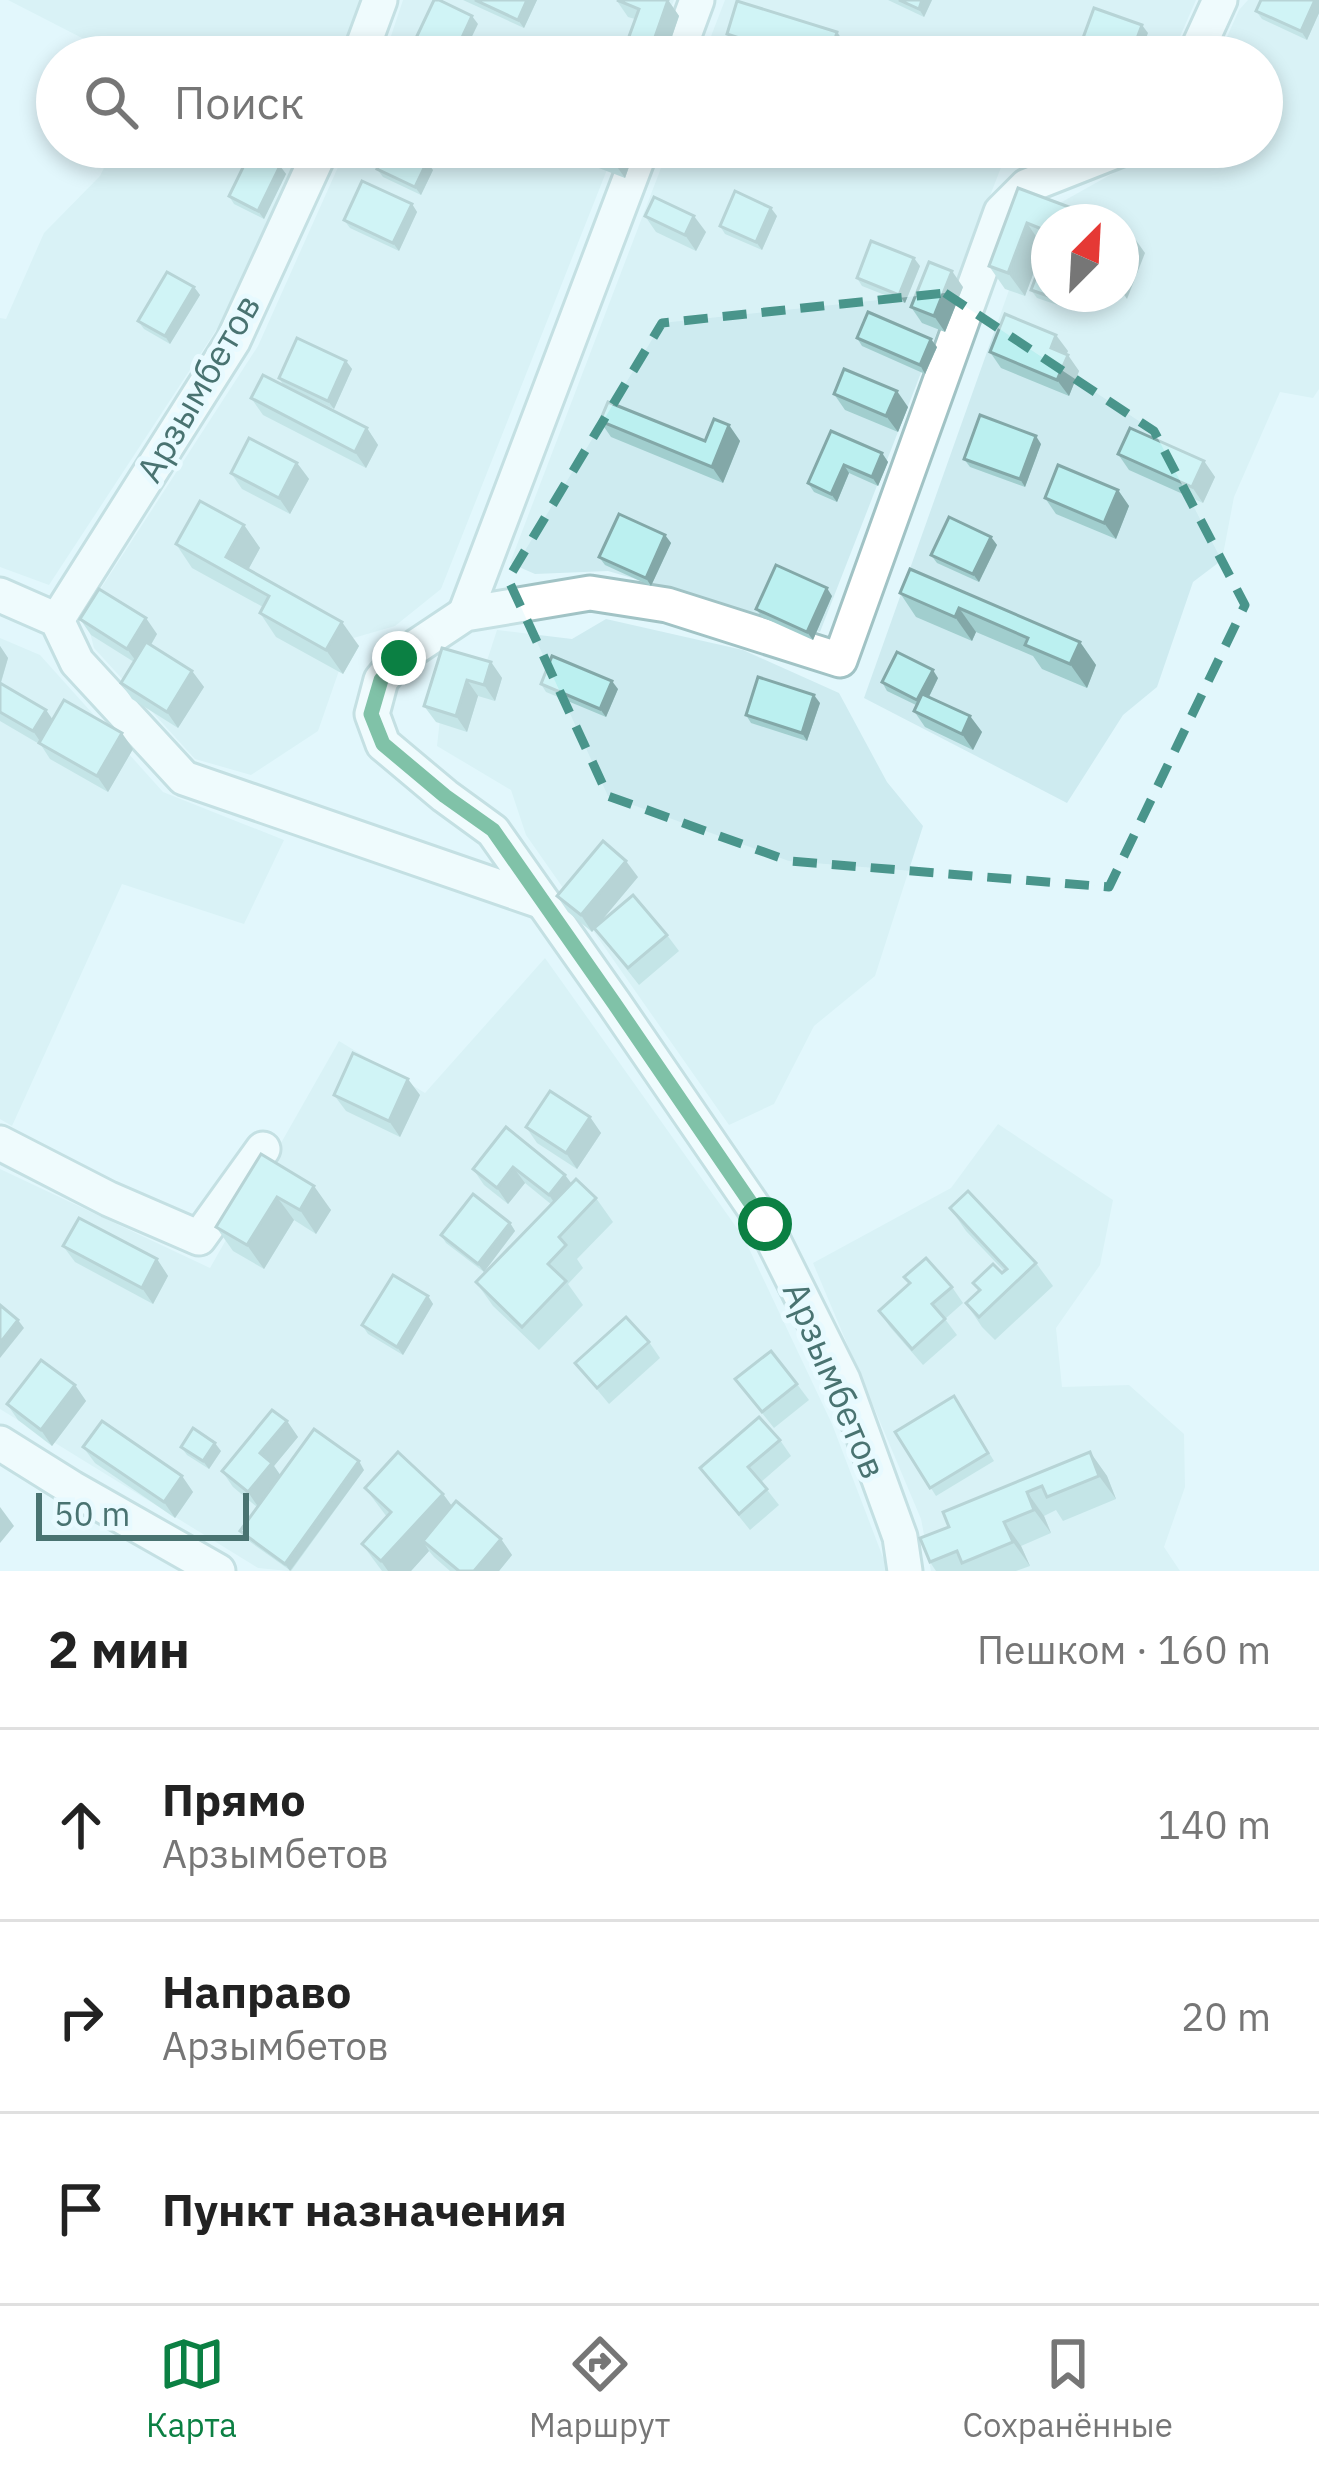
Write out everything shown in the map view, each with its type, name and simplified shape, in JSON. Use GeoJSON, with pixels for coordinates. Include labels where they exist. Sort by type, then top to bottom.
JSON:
{"type":"FeatureCollection","features":[{"type":"Feature","properties":{"kind":"street"},"geometry":{"type":"LineString","coordinates":[[366,36],[380,0]]}},
{"type":"Feature","properties":{"kind":"street"},"geometry":{"type":"LineString","coordinates":[[684,36],[698,0]]}},
{"type":"Feature","properties":{"kind":"street"},"geometry":{"type":"LineString","coordinates":[[1203,36],[1220,0]]}},
{"type":"Feature","properties":{"kind":"street","name":"Арзымбетов"},"geometry":{"type":"LineString","coordinates":[[57,620],[233,341],[312,168]]}},
{"type":"Feature","properties":{"kind":"street"},"geometry":{"type":"LineString","coordinates":[[466,614],[634,168]]}},
{"type":"Feature","properties":{"kind":"street","name":"Арзымбетов"},"geometry":{"type":"LineString","coordinates":[[905,1571],[900,1537],[843,1380],[765,1224],[493,830],[383,744],[371,714],[381,680],[399,658],[466,614],[590,593],[667,605],[840,660],[1001,212],[1027,186],[1073,168]]}},
{"type":"Feature","properties":{"kind":"street"},"geometry":{"type":"LineString","coordinates":[[0,595],[57,620],[76,662],[184,778],[541,902]]}},
{"type":"Feature","properties":{"kind":"street"},"geometry":{"type":"LineString","coordinates":[[0,1142],[109,1199],[199,1238],[263,1149]]}},
{"type":"Feature","properties":{"kind":"street"},"geometry":{"type":"LineString","coordinates":[[0,1443],[218,1571]]}},
{"type":"Feature","properties":{"kind":"highlighted area"},"geometry":{"type":"Polygon","coordinates":[[[945,293],[1154,431],[1245,605],[1109,887],[789,861],[608,796],[508,579],[662,323],[945,293]]]}},
{"type":"Feature","properties":{"kind":"shaded area"},"geometry":{"type":"Polygon","coordinates":[[[8,0],[360,0],[347,36],[78,36],[8,0]]]}},
{"type":"Feature","properties":{"kind":"shaded area"},"geometry":{"type":"Polygon","coordinates":[[[403,0],[674,0],[659,36],[391,36],[403,0]]]}},
{"type":"Feature","properties":{"kind":"shaded area"},"geometry":{"type":"Polygon","coordinates":[[[725,0],[1196,0],[1180,36],[711,36],[725,0]]]}},
{"type":"Feature","properties":{"kind":"shaded area"},"geometry":{"type":"Polygon","coordinates":[[[1248,0],[1319,0],[1319,389],[1313,398],[1280,392],[1234,497],[1222,560],[1193,582],[1157,687],[1123,715],[1067,803],[864,698],[1031,228],[1031,312],[1139,312],[1139,204],[1058,204],[1122,168],[1283,168],[1283,36],[1227,36],[1248,0]]]}},
{"type":"Feature","properties":{"kind":"shaded area"},"geometry":{"type":"Polygon","coordinates":[[[104,168],[291,168],[222,321],[49,585],[0,567],[0,318],[6,319],[44,233],[104,168]]]}},
{"type":"Feature","properties":{"kind":"shaded area"},"geometry":{"type":"Polygon","coordinates":[[[338,168],[608,168],[441,589],[395,626],[350,639],[318,731],[251,775],[195,759],[94,648],[85,613],[258,346],[338,168]]]}},
{"type":"Feature","properties":{"kind":"shaded area"},"geometry":{"type":"Polygon","coordinates":[[[661,168],[1001,168],[820,632],[608,571],[535,574],[510,563],[661,168]]]}},
{"type":"Feature","properties":{"kind":"shaded area"},"geometry":{"type":"Polygon","coordinates":[[[606,619],[743,650],[839,693],[887,782],[923,826],[875,976],[814,1026],[774,1104],[729,1125],[526,835],[511,790],[437,746],[446,665],[483,673],[497,630],[572,639],[606,619]]]}},
{"type":"Feature","properties":{"kind":"shaded area"},"geometry":{"type":"Polygon","coordinates":[[[0,638],[40,655],[163,792],[284,840],[244,924],[122,884],[12,1126],[0,1119],[0,638]]]}},
{"type":"Feature","properties":{"kind":"shaded area"},"geometry":{"type":"Polygon","coordinates":[[[545,958],[744,1238],[832,1424],[885,1571],[258,1568],[0,1409],[0,1169],[210,1268],[339,1041],[425,1093],[545,958]]]}},
{"type":"Feature","properties":{"kind":"shaded area"},"geometry":{"type":"Polygon","coordinates":[[[998,1124],[1113,1200],[1100,1265],[1056,1328],[1062,1387],[1129,1385],[1184,1434],[1185,1487],[1164,1547],[1180,1571],[931,1571],[921,1519],[813,1263],[951,1188],[998,1124]]]}},
{"type":"Feature","properties":{"kind":"building"},"geometry":{"type":"Polygon","coordinates":[[[434,0],[472,16],[463,36],[417,36],[434,0]]]}},
{"type":"Feature","properties":{"kind":"building"},"geometry":{"type":"Polygon","coordinates":[[[475,0],[527,0],[518,20],[475,0]]]}},
{"type":"Feature","properties":{"kind":"building"},"geometry":{"type":"Polygon","coordinates":[[[617,0],[668,0],[655,36],[629,36],[639,9],[617,0]]]}},
{"type":"Feature","properties":{"kind":"building"},"geometry":{"type":"Polygon","coordinates":[[[899,0],[922,0],[919,9],[899,0]]]}},
{"type":"Feature","properties":{"kind":"building"},"geometry":{"type":"Polygon","coordinates":[[[1261,0],[1315,0],[1301,31],[1256,11],[1261,0]]]}},
{"type":"Feature","properties":{"kind":"building"},"geometry":{"type":"Polygon","coordinates":[[[737,1],[837,32],[836,36],[727,34],[737,1]]]}},
{"type":"Feature","properties":{"kind":"building"},"geometry":{"type":"Polygon","coordinates":[[[1094,8],[1142,25],[1138,36],[1084,36],[1094,8]]]}},
{"type":"Feature","properties":{"kind":"building"},"geometry":{"type":"Polygon","coordinates":[[[243,168],[279,168],[258,211],[229,196],[243,168]]]}},
{"type":"Feature","properties":{"kind":"building"},"geometry":{"type":"Polygon","coordinates":[[[378,168],[424,168],[415,187],[378,168]]]}},
{"type":"Feature","properties":{"kind":"building"},"geometry":{"type":"Polygon","coordinates":[[[362,181],[412,204],[393,243],[344,220],[362,181]]]}},
{"type":"Feature","properties":{"kind":"building"},"geometry":{"type":"Polygon","coordinates":[[[1018,188],[1061,204],[1031,204],[1031,225],[1027,223],[1008,273],[989,266],[1018,188]]]}},
{"type":"Feature","properties":{"kind":"building"},"geometry":{"type":"Polygon","coordinates":[[[735,191],[771,208],[756,242],[720,226],[735,191]]]}},
{"type":"Feature","properties":{"kind":"building"},"geometry":{"type":"Polygon","coordinates":[[[654,197],[694,216],[685,235],[645,216],[654,197]]]}},
{"type":"Feature","properties":{"kind":"building"},"geometry":{"type":"Polygon","coordinates":[[[871,241],[914,258],[899,295],[857,278],[871,241]]]}},
{"type":"Feature","properties":{"kind":"building"},"geometry":{"type":"Polygon","coordinates":[[[929,262],[952,271],[934,316],[911,307],[929,262]]]}},
{"type":"Feature","properties":{"kind":"building"},"geometry":{"type":"Polygon","coordinates":[[[167,272],[194,287],[165,336],[138,321],[167,272]]]}},
{"type":"Feature","properties":{"kind":"building"},"geometry":{"type":"Polygon","coordinates":[[[868,312],[931,339],[920,365],[857,338],[868,312]]]}},
{"type":"Feature","properties":{"kind":"building"},"geometry":{"type":"Polygon","coordinates":[[[1005,314],[1056,335],[1051,348],[1068,355],[1057,380],[990,352],[1005,314]]]}},
{"type":"Feature","properties":{"kind":"building"},"geometry":{"type":"Polygon","coordinates":[[[297,338],[346,361],[328,401],[279,378],[297,338]]]}},
{"type":"Feature","properties":{"kind":"building"},"geometry":{"type":"Polygon","coordinates":[[[844,369],[897,391],[886,416],[834,394],[844,369]]]}},
{"type":"Feature","properties":{"kind":"building"},"geometry":{"type":"Polygon","coordinates":[[[263,375],[367,428],[355,452],[251,398],[263,375]]]}},
{"type":"Feature","properties":{"kind":"building"},"geometry":{"type":"Polygon","coordinates":[[[608,402],[705,441],[714,419],[729,425],[712,467],[600,421],[608,402]]]}},
{"type":"Feature","properties":{"kind":"building"},"geometry":{"type":"Polygon","coordinates":[[[980,415],[1036,436],[1020,479],[964,459],[980,415]]]}},
{"type":"Feature","properties":{"kind":"building"},"geometry":{"type":"Polygon","coordinates":[[[1130,428],[1204,461],[1192,487],[1118,454],[1130,428]]]}},
{"type":"Feature","properties":{"kind":"building"},"geometry":{"type":"Polygon","coordinates":[[[831,431],[882,453],[872,477],[844,465],[831,494],[808,483],[831,431]]]}},
{"type":"Feature","properties":{"kind":"building"},"geometry":{"type":"Polygon","coordinates":[[[249,438],[297,463],[279,498],[231,473],[249,438]]]}},
{"type":"Feature","properties":{"kind":"building"},"geometry":{"type":"Polygon","coordinates":[[[1058,465],[1118,490],[1104,523],[1045,498],[1058,465]]]}},
{"type":"Feature","properties":{"kind":"building"},"geometry":{"type":"Polygon","coordinates":[[[200,501],[244,525],[226,557],[342,622],[326,650],[260,613],[269,596],[176,544],[200,501]]]}},
{"type":"Feature","properties":{"kind":"building"},"geometry":{"type":"Polygon","coordinates":[[[619,514],[665,535],[646,578],[599,557],[619,514]]]}},
{"type":"Feature","properties":{"kind":"building"},"geometry":{"type":"Polygon","coordinates":[[[949,517],[991,537],[973,574],[931,555],[949,517]]]}},
{"type":"Feature","properties":{"kind":"building"},"geometry":{"type":"Polygon","coordinates":[[[776,565],[827,588],[807,632],[756,609],[776,565]]]}},
{"type":"Feature","properties":{"kind":"building"},"geometry":{"type":"Polygon","coordinates":[[[910,569],[1080,642],[1070,664],[1025,645],[1028,638],[959,608],[955,617],[900,593],[910,569]]]}},
{"type":"Feature","properties":{"kind":"building"},"geometry":{"type":"Polygon","coordinates":[[[99,589],[146,618],[127,649],[80,619],[99,589]]]}},
{"type":"Feature","properties":{"kind":"building"},"geometry":{"type":"Polygon","coordinates":[[[146,642],[192,671],[167,712],[121,683],[146,642]]]}},
{"type":"Feature","properties":{"kind":"building"},"geometry":{"type":"Polygon","coordinates":[[[442,648],[491,662],[484,685],[467,680],[456,716],[424,706],[442,648]]]}},
{"type":"Feature","properties":{"kind":"building"},"geometry":{"type":"Polygon","coordinates":[[[897,652],[933,670],[917,700],[882,682],[897,652]]]}},
{"type":"Feature","properties":{"kind":"building"},"geometry":{"type":"Polygon","coordinates":[[[552,656],[612,681],[600,709],[541,684],[552,656]]]}},
{"type":"Feature","properties":{"kind":"building"},"geometry":{"type":"Polygon","coordinates":[[[758,677],[814,695],[802,733],[746,715],[758,677]]]}},
{"type":"Feature","properties":{"kind":"building"},"geometry":{"type":"Polygon","coordinates":[[[0,683],[46,710],[33,731],[0,712],[0,683]]]}},
{"type":"Feature","properties":{"kind":"building"},"geometry":{"type":"Polygon","coordinates":[[[922,694],[970,716],[962,734],[914,711],[922,694]]]}},
{"type":"Feature","properties":{"kind":"building"},"geometry":{"type":"Polygon","coordinates":[[[64,700],[122,733],[97,776],[39,743],[64,700]]]}},
{"type":"Feature","properties":{"kind":"building"},"geometry":{"type":"Polygon","coordinates":[[[603,841],[626,861],[581,915],[557,896],[603,841]]]}},
{"type":"Feature","properties":{"kind":"building"},"geometry":{"type":"Polygon","coordinates":[[[633,895],[667,935],[628,968],[594,928],[633,895]]]}},
{"type":"Feature","properties":{"kind":"building"},"geometry":{"type":"Polygon","coordinates":[[[353,1053],[408,1079],[389,1121],[334,1095],[353,1053]]]}},
{"type":"Feature","properties":{"kind":"building"},"geometry":{"type":"Polygon","coordinates":[[[550,1091],[590,1117],[566,1153],[526,1127],[550,1091]]]}},
{"type":"Feature","properties":{"kind":"building"},"geometry":{"type":"Polygon","coordinates":[[[506,1127],[565,1175],[549,1195],[513,1167],[497,1188],[473,1169],[506,1127]]]}},
{"type":"Feature","properties":{"kind":"building"},"geometry":{"type":"Polygon","coordinates":[[[261,1154],[314,1186],[300,1210],[277,1197],[247,1245],[216,1227],[261,1154]]]}},
{"type":"Feature","properties":{"kind":"building"},"geometry":{"type":"Polygon","coordinates":[[[576,1179],[596,1198],[559,1237],[566,1245],[548,1264],[566,1281],[522,1327],[476,1282],[576,1179]]]}},
{"type":"Feature","properties":{"kind":"building"},"geometry":{"type":"Polygon","coordinates":[[[968,1191],[1036,1263],[979,1317],[966,1303],[980,1290],[973,1283],[993,1264],[1002,1273],[1007,1269],[950,1208],[968,1191]]]}},
{"type":"Feature","properties":{"kind":"building"},"geometry":{"type":"Polygon","coordinates":[[[473,1194],[510,1223],[478,1264],[441,1235],[473,1194]]]}},
{"type":"Feature","properties":{"kind":"building"},"geometry":{"type":"Polygon","coordinates":[[[79,1218],[157,1259],[142,1288],[63,1246],[79,1218]]]}},
{"type":"Feature","properties":{"kind":"building"},"geometry":{"type":"Polygon","coordinates":[[[926,1258],[952,1287],[932,1304],[945,1319],[912,1349],[879,1311],[910,1283],[904,1277],[926,1258]]]}},
{"type":"Feature","properties":{"kind":"building"},"geometry":{"type":"Polygon","coordinates":[[[393,1275],[428,1296],[397,1347],[362,1325],[393,1275]]]}},
{"type":"Feature","properties":{"kind":"building"},"geometry":{"type":"Polygon","coordinates":[[[0,1305],[18,1320],[0,1343],[0,1305]]]}},
{"type":"Feature","properties":{"kind":"building"},"geometry":{"type":"Polygon","coordinates":[[[626,1317],[649,1342],[597,1388],[575,1363],[626,1317]]]}},
{"type":"Feature","properties":{"kind":"building"},"geometry":{"type":"Polygon","coordinates":[[[771,1351],[797,1384],[762,1412],[735,1379],[771,1351]]]}},
{"type":"Feature","properties":{"kind":"building"},"geometry":{"type":"Polygon","coordinates":[[[41,1360],[75,1385],[41,1430],[7,1404],[41,1360]]]}},
{"type":"Feature","properties":{"kind":"building"},"geometry":{"type":"Polygon","coordinates":[[[954,1396],[988,1453],[930,1488],[895,1432],[954,1396]]]}},
{"type":"Feature","properties":{"kind":"building"},"geometry":{"type":"Polygon","coordinates":[[[272,1410],[287,1421],[260,1453],[272,1463],[248,1492],[222,1471],[272,1410]]]}},
{"type":"Feature","properties":{"kind":"building"},"geometry":{"type":"Polygon","coordinates":[[[759,1417],[780,1440],[748,1467],[767,1489],[739,1514],[700,1468],[759,1417]]]}},
{"type":"Feature","properties":{"kind":"building"},"geometry":{"type":"Polygon","coordinates":[[[102,1421],[182,1476],[164,1502],[83,1447],[102,1421]]]}},
{"type":"Feature","properties":{"kind":"building"},"geometry":{"type":"Polygon","coordinates":[[[193,1428],[215,1443],[203,1461],[181,1447],[193,1428]]]}},
{"type":"Feature","properties":{"kind":"building"},"geometry":{"type":"Polygon","coordinates":[[[314,1429],[359,1461],[285,1564],[240,1531],[314,1429]]]}},
{"type":"Feature","properties":{"kind":"building"},"geometry":{"type":"Polygon","coordinates":[[[398,1452],[443,1494],[381,1561],[362,1544],[391,1512],[365,1488],[398,1452]]]}},
{"type":"Feature","properties":{"kind":"building"},"geometry":{"type":"Polygon","coordinates":[[[1090,1452],[1099,1476],[1047,1497],[1042,1486],[1027,1492],[1034,1510],[1004,1522],[1013,1542],[962,1563],[957,1551],[930,1562],[920,1538],[949,1527],[943,1512],[1090,1452]]]}},
{"type":"Feature","properties":{"kind":"building"},"geometry":{"type":"Polygon","coordinates":[[[456,1501],[501,1539],[474,1571],[459,1571],[423,1541],[456,1501]]]}},
{"type":"Feature","properties":{"kind":"route"},"geometry":{"type":"LineString","coordinates":[[399,658],[381,680],[371,714],[383,744],[493,830],[765,1224]]}}]}
